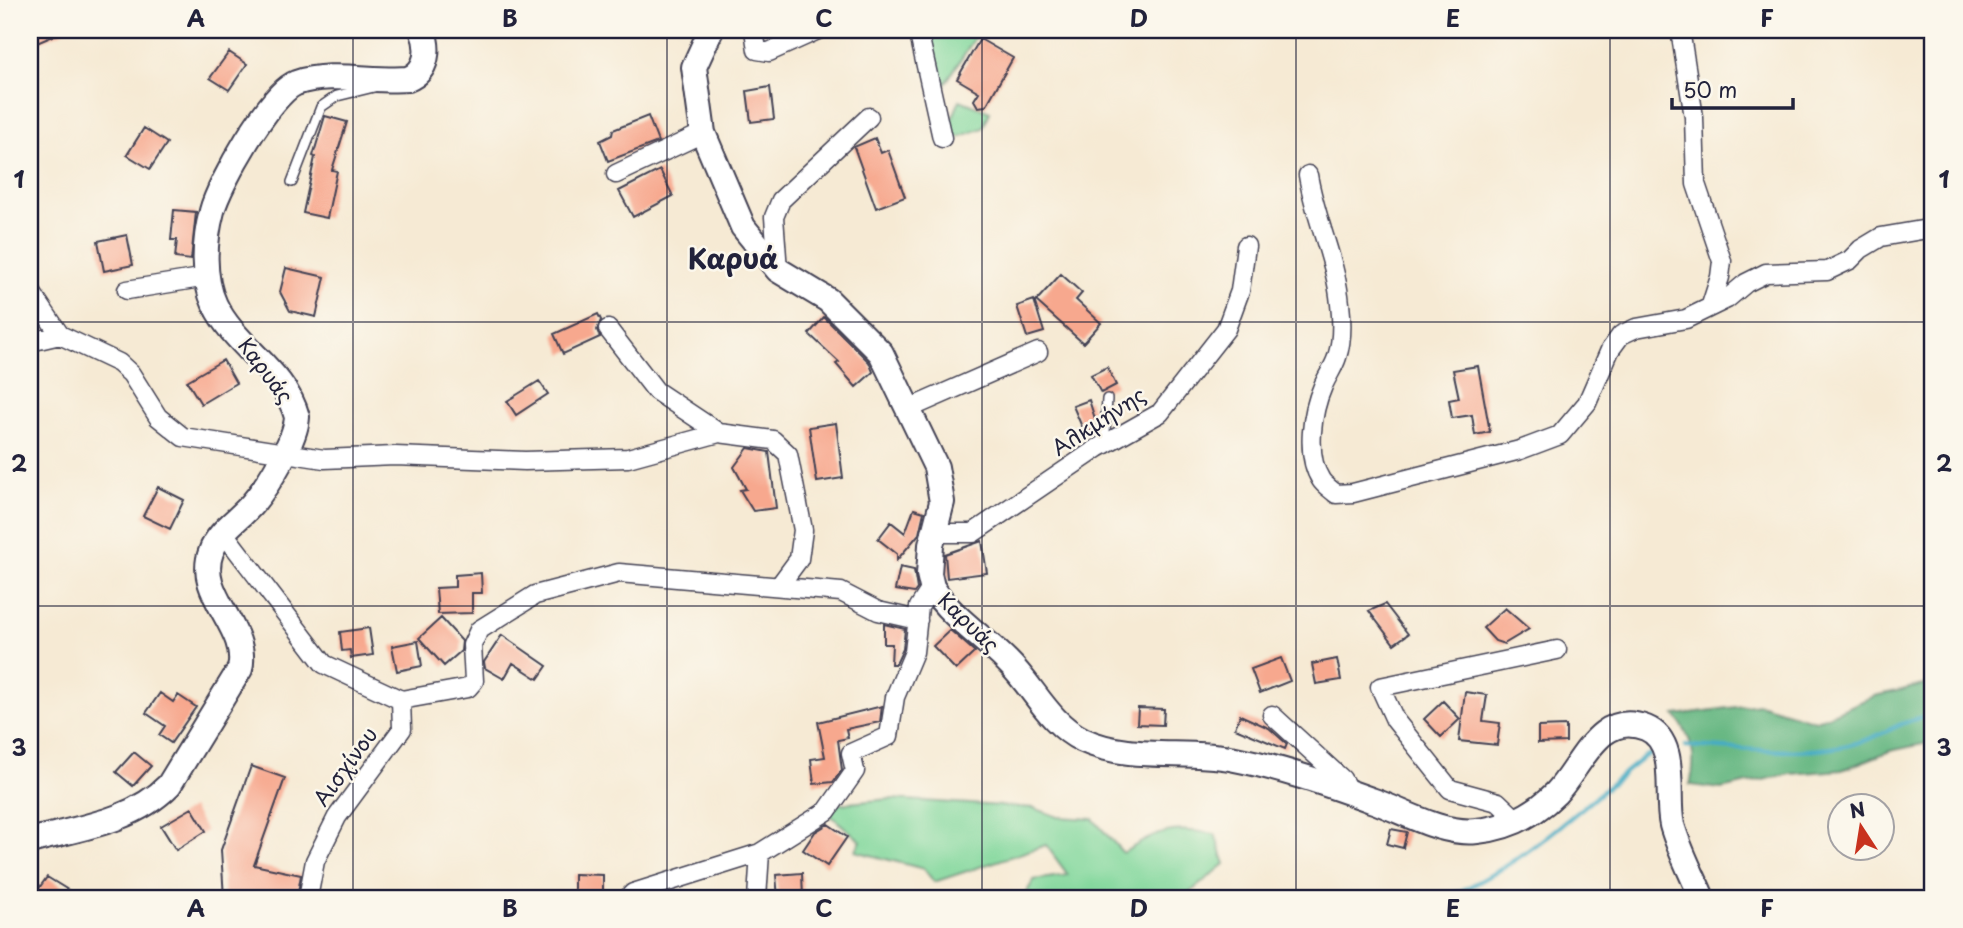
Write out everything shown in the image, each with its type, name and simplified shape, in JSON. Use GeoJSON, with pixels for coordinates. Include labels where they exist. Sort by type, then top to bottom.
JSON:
{"type":"FeatureCollection","features":[{"type":"Feature","properties":{"kind":"street","name":"Καρυάς"},"geometry":{"type":"LineString","coordinates":[[30,841],[127,814],[156,799],[169,785],[240,669],[242,660],[234,631],[216,595],[208,567],[211,552],[223,532],[253,503],[283,454],[296,426],[295,410],[279,384],[216,306],[205,257],[213,208],[260,120],[295,84],[328,78],[408,79],[419,73],[426,58],[422,30]]}},
{"type":"Feature","properties":{"kind":"street","name":"Καρυάς"},"geometry":{"type":"LineString","coordinates":[[710,30],[694,67],[703,133],[743,227],[778,270],[828,300],[881,354],[939,477],[942,502],[934,533],[929,574],[932,587],[1016,670],[1049,713],[1082,739],[1127,751],[1234,759],[1350,793],[1459,831],[1480,831],[1518,821]]}},
{"type":"Feature","properties":{"kind":"street"},"geometry":{"type":"LineString","coordinates":[[754,30],[757,50],[769,52],[818,30]]}},
{"type":"Feature","properties":{"kind":"street"},"geometry":{"type":"LineString","coordinates":[[1680,30],[1694,117],[1696,184],[1722,261],[1711,304]]}},
{"type":"Feature","properties":{"kind":"street"},"geometry":{"type":"LineString","coordinates":[[922,32],[942,138]]}},
{"type":"Feature","properties":{"kind":"street"},"geometry":{"type":"LineString","coordinates":[[778,270],[774,217],[780,200],[869,117]]}},
{"type":"Feature","properties":{"kind":"street"},"geometry":{"type":"LineString","coordinates":[[616,174],[703,133]]}},
{"type":"Feature","properties":{"kind":"street"},"geometry":{"type":"LineString","coordinates":[[1308,175],[1313,206],[1325,238],[1340,304],[1340,346],[1323,386],[1312,439],[1314,462],[1321,481],[1336,494],[1353,493],[1520,450],[1560,435],[1587,403],[1620,335],[1636,328],[1686,319],[1711,304],[1727,299],[1746,283],[1766,273],[1827,271],[1850,260],[1861,249],[1881,237],[1933,228]]}},
{"type":"Feature","properties":{"kind":"street","name":"Αλκμήνης"},"geometry":{"type":"LineString","coordinates":[[934,533],[973,533],[1098,449],[1160,413],[1226,329],[1240,291],[1246,246]]}},
{"type":"Feature","properties":{"kind":"street"},"geometry":{"type":"LineString","coordinates":[[127,290],[208,277]]}},
{"type":"Feature","properties":{"kind":"street"},"geometry":{"type":"LineString","coordinates":[[30,290],[60,335],[119,363],[131,374],[159,416],[183,436],[324,459],[395,456],[525,461],[628,458],[719,433],[764,438],[781,445],[788,454],[803,537],[799,559],[779,586]]}},
{"type":"Feature","properties":{"kind":"street"},"geometry":{"type":"LineString","coordinates":[[608,329],[656,391],[719,433]]}},
{"type":"Feature","properties":{"kind":"street"},"geometry":{"type":"LineString","coordinates":[[30,342],[60,335]]}},
{"type":"Feature","properties":{"kind":"street"},"geometry":{"type":"LineString","coordinates":[[908,409],[1038,352]]}},
{"type":"Feature","properties":{"kind":"street"},"geometry":{"type":"LineString","coordinates":[[223,532],[324,664],[401,700],[468,688],[474,681],[472,645],[479,630],[545,592],[619,573],[841,592],[878,611],[918,620]]}},
{"type":"Feature","properties":{"kind":"street"},"geometry":{"type":"LineString","coordinates":[[628,898],[634,893],[761,853],[827,811],[855,771],[851,753],[889,736],[895,697],[911,660],[922,600],[932,587]]}},
{"type":"Feature","properties":{"kind":"street"},"geometry":{"type":"LineString","coordinates":[[1557,650],[1380,687],[1395,720],[1450,789],[1498,802],[1518,821],[1556,793],[1598,737],[1623,725],[1645,727],[1656,734],[1664,747],[1672,823],[1702,898]]}},
{"type":"Feature","properties":{"kind":"street","name":"Αισχίνου"},"geometry":{"type":"LineString","coordinates":[[309,898],[315,861],[337,817],[402,729],[401,700]]}},
{"type":"Feature","properties":{"kind":"street"},"geometry":{"type":"LineString","coordinates":[[1272,715],[1342,779],[1350,793]]}},
{"type":"Feature","properties":{"kind":"street"},"geometry":{"type":"LineString","coordinates":[[757,898],[761,853]]}},
{"type":"Feature","properties":{"kind":"lane"},"geometry":{"type":"LineString","coordinates":[[292,182],[321,107],[337,96],[372,89],[379,80]]}},
{"type":"Feature","properties":{"kind":"lane"},"geometry":{"type":"LineString","coordinates":[[1098,449],[1105,432],[1107,399]]}},
{"type":"Feature","properties":{"kind":"green space"},"geometry":{"type":"Polygon","coordinates":[[[947,30],[974,30],[978,33],[939,93],[926,43],[947,30]]]}},
{"type":"Feature","properties":{"kind":"green space"},"geometry":{"type":"Polygon","coordinates":[[[960,100],[990,112],[983,128],[954,139],[949,126],[960,100]]]}},
{"type":"Feature","properties":{"kind":"green space"},"geometry":{"type":"Polygon","coordinates":[[[1933,683],[1933,742],[1890,751],[1842,770],[1790,774],[1721,789],[1690,785],[1692,748],[1675,715],[1759,704],[1816,721],[1874,696],[1933,683]]]}},
{"type":"Feature","properties":{"kind":"green space"},"geometry":{"type":"Polygon","coordinates":[[[890,799],[1034,808],[1058,817],[1093,819],[1123,853],[1167,832],[1215,834],[1225,864],[1183,898],[1023,898],[1034,880],[1068,875],[1046,845],[934,882],[924,869],[855,851],[861,841],[830,815],[838,804],[890,799]]]}},
{"type":"Feature","properties":{"kind":"building"},"geometry":{"type":"Polygon","coordinates":[[[30,30],[67,30],[30,46],[30,30]]]}},
{"type":"Feature","properties":{"kind":"building"},"geometry":{"type":"Polygon","coordinates":[[[980,39],[1013,58],[986,106],[978,107],[974,100],[979,92],[957,79],[980,39]]]}},
{"type":"Feature","properties":{"kind":"building"},"geometry":{"type":"Polygon","coordinates":[[[229,52],[247,64],[229,90],[210,78],[229,52]]]}},
{"type":"Feature","properties":{"kind":"building"},"geometry":{"type":"Polygon","coordinates":[[[770,87],[774,119],[751,122],[747,91],[770,87]]]}},
{"type":"Feature","properties":{"kind":"building"},"geometry":{"type":"Polygon","coordinates":[[[325,116],[347,122],[332,170],[337,171],[327,218],[303,213],[315,157],[313,156],[325,116]]]}},
{"type":"Feature","properties":{"kind":"building"},"geometry":{"type":"Polygon","coordinates":[[[648,116],[658,142],[608,161],[600,141],[612,135],[613,130],[648,116]]]}},
{"type":"Feature","properties":{"kind":"building"},"geometry":{"type":"Polygon","coordinates":[[[144,128],[167,143],[150,169],[127,155],[144,128]]]}},
{"type":"Feature","properties":{"kind":"building"},"geometry":{"type":"Polygon","coordinates":[[[875,138],[881,153],[888,150],[905,197],[876,208],[854,147],[875,138]]]}},
{"type":"Feature","properties":{"kind":"building"},"geometry":{"type":"Polygon","coordinates":[[[660,170],[673,196],[633,217],[619,191],[660,170]]]}},
{"type":"Feature","properties":{"kind":"building"},"geometry":{"type":"Polygon","coordinates":[[[174,210],[196,212],[191,260],[175,258],[177,240],[171,240],[174,210]]]}},
{"type":"Feature","properties":{"kind":"building"},"geometry":{"type":"Polygon","coordinates":[[[127,235],[133,265],[104,271],[98,241],[127,235]]]}},
{"type":"Feature","properties":{"kind":"building"},"geometry":{"type":"Polygon","coordinates":[[[286,268],[325,277],[316,317],[290,311],[280,292],[286,268]]]}},
{"type":"Feature","properties":{"kind":"building"},"geometry":{"type":"Polygon","coordinates":[[[1061,274],[1082,293],[1076,300],[1101,323],[1083,343],[1036,301],[1061,274]]]}},
{"type":"Feature","properties":{"kind":"building"},"geometry":{"type":"Polygon","coordinates":[[[1034,300],[1044,332],[1027,337],[1017,306],[1034,300]]]}},
{"type":"Feature","properties":{"kind":"building"},"geometry":{"type":"Polygon","coordinates":[[[598,314],[601,320],[597,330],[600,337],[563,354],[554,334],[598,314]]]}},
{"type":"Feature","properties":{"kind":"building"},"geometry":{"type":"Polygon","coordinates":[[[824,317],[869,362],[873,372],[856,387],[836,364],[839,362],[809,334],[824,317]]]}},
{"type":"Feature","properties":{"kind":"building"},"geometry":{"type":"Polygon","coordinates":[[[223,360],[236,383],[201,404],[187,381],[223,360]]]}},
{"type":"Feature","properties":{"kind":"building"},"geometry":{"type":"Polygon","coordinates":[[[1478,366],[1490,432],[1475,435],[1472,415],[1452,418],[1449,400],[1459,398],[1453,370],[1478,366]]]}},
{"type":"Feature","properties":{"kind":"building"},"geometry":{"type":"Polygon","coordinates":[[[1107,367],[1116,385],[1101,393],[1091,375],[1107,367]]]}},
{"type":"Feature","properties":{"kind":"building"},"geometry":{"type":"Polygon","coordinates":[[[539,381],[548,394],[516,415],[507,401],[539,381]]]}},
{"type":"Feature","properties":{"kind":"building"},"geometry":{"type":"Polygon","coordinates":[[[1089,400],[1098,428],[1085,434],[1073,406],[1089,400]]]}},
{"type":"Feature","properties":{"kind":"building"},"geometry":{"type":"Polygon","coordinates":[[[836,423],[843,478],[817,482],[809,427],[836,423]]]}},
{"type":"Feature","properties":{"kind":"building"},"geometry":{"type":"Polygon","coordinates":[[[748,448],[769,452],[776,508],[753,511],[740,490],[746,489],[734,467],[748,448]]]}},
{"type":"Feature","properties":{"kind":"building"},"geometry":{"type":"Polygon","coordinates":[[[158,487],[184,500],[170,529],[143,516],[158,487]]]}},
{"type":"Feature","properties":{"kind":"building"},"geometry":{"type":"Polygon","coordinates":[[[914,509],[924,512],[919,534],[897,560],[897,554],[878,539],[891,522],[905,533],[914,509]]]}},
{"type":"Feature","properties":{"kind":"building"},"geometry":{"type":"Polygon","coordinates":[[[982,541],[987,573],[947,578],[945,554],[982,541]]]}},
{"type":"Feature","properties":{"kind":"building"},"geometry":{"type":"Polygon","coordinates":[[[900,567],[914,570],[917,589],[914,593],[895,590],[900,567]]]}},
{"type":"Feature","properties":{"kind":"building"},"geometry":{"type":"Polygon","coordinates":[[[481,573],[482,593],[472,593],[472,613],[438,614],[436,588],[455,587],[455,575],[481,573]]]}},
{"type":"Feature","properties":{"kind":"building"},"geometry":{"type":"Polygon","coordinates":[[[1385,604],[1408,634],[1394,644],[1369,611],[1385,604]]]}},
{"type":"Feature","properties":{"kind":"building"},"geometry":{"type":"Polygon","coordinates":[[[1505,608],[1529,629],[1504,644],[1495,641],[1483,628],[1505,608]]]}},
{"type":"Feature","properties":{"kind":"building"},"geometry":{"type":"Polygon","coordinates":[[[441,618],[462,641],[461,651],[444,666],[419,638],[441,618]]]}},
{"type":"Feature","properties":{"kind":"building"},"geometry":{"type":"Polygon","coordinates":[[[884,624],[905,629],[903,649],[896,664],[891,664],[892,644],[884,644],[884,624]]]}},
{"type":"Feature","properties":{"kind":"building"},"geometry":{"type":"Polygon","coordinates":[[[369,628],[373,655],[351,658],[350,650],[342,651],[340,632],[369,628]]]}},
{"type":"Feature","properties":{"kind":"building"},"geometry":{"type":"Polygon","coordinates":[[[950,630],[975,652],[956,670],[933,646],[950,630]]]}},
{"type":"Feature","properties":{"kind":"building"},"geometry":{"type":"Polygon","coordinates":[[[502,635],[547,666],[538,679],[513,663],[504,679],[485,668],[484,662],[502,635]]]}},
{"type":"Feature","properties":{"kind":"building"},"geometry":{"type":"Polygon","coordinates":[[[418,641],[422,666],[397,671],[392,646],[418,641]]]}},
{"type":"Feature","properties":{"kind":"building"},"geometry":{"type":"Polygon","coordinates":[[[1281,658],[1290,681],[1260,693],[1251,669],[1281,658]]]}},
{"type":"Feature","properties":{"kind":"building"},"geometry":{"type":"Polygon","coordinates":[[[1337,659],[1341,680],[1316,684],[1312,664],[1337,659]]]}},
{"type":"Feature","properties":{"kind":"building"},"geometry":{"type":"Polygon","coordinates":[[[1465,692],[1487,695],[1483,721],[1500,723],[1497,745],[1459,741],[1465,692]]]}},
{"type":"Feature","properties":{"kind":"building"},"geometry":{"type":"Polygon","coordinates":[[[160,693],[173,702],[178,695],[196,707],[171,743],[159,735],[165,726],[146,713],[160,693]]]}},
{"type":"Feature","properties":{"kind":"building"},"geometry":{"type":"Polygon","coordinates":[[[1443,701],[1460,719],[1441,737],[1424,719],[1443,701]]]}},
{"type":"Feature","properties":{"kind":"building"},"geometry":{"type":"Polygon","coordinates":[[[882,706],[880,722],[846,729],[848,738],[838,740],[842,770],[833,782],[814,784],[811,759],[825,757],[818,722],[882,706]]]}},
{"type":"Feature","properties":{"kind":"building"},"geometry":{"type":"Polygon","coordinates":[[[1138,708],[1164,709],[1163,725],[1137,724],[1138,708]]]}},
{"type":"Feature","properties":{"kind":"building"},"geometry":{"type":"Polygon","coordinates":[[[1240,715],[1269,728],[1287,744],[1285,749],[1235,728],[1240,715]]]}},
{"type":"Feature","properties":{"kind":"building"},"geometry":{"type":"Polygon","coordinates":[[[1566,726],[1566,742],[1538,743],[1538,727],[1566,726]]]}},
{"type":"Feature","properties":{"kind":"building"},"geometry":{"type":"Polygon","coordinates":[[[134,752],[151,766],[133,786],[116,772],[134,752]]]}},
{"type":"Feature","properties":{"kind":"building"},"geometry":{"type":"Polygon","coordinates":[[[251,766],[285,778],[254,865],[301,875],[297,898],[224,898],[221,850],[251,766]]]}},
{"type":"Feature","properties":{"kind":"building"},"geometry":{"type":"Polygon","coordinates":[[[192,808],[206,831],[176,850],[161,826],[192,808]]]}},
{"type":"Feature","properties":{"kind":"building"},"geometry":{"type":"Polygon","coordinates":[[[828,824],[847,837],[827,866],[803,850],[815,832],[828,824]]]}},
{"type":"Feature","properties":{"kind":"building"},"geometry":{"type":"Polygon","coordinates":[[[1391,829],[1407,832],[1403,848],[1387,844],[1391,829]]]}},
{"type":"Feature","properties":{"kind":"building"},"geometry":{"type":"Polygon","coordinates":[[[802,873],[803,898],[778,898],[776,875],[802,873]]]}},
{"type":"Feature","properties":{"kind":"building"},"geometry":{"type":"Polygon","coordinates":[[[574,874],[603,875],[603,898],[574,898],[574,874]]]}},
{"type":"Feature","properties":{"kind":"building"},"geometry":{"type":"Polygon","coordinates":[[[47,877],[68,890],[62,898],[32,898],[47,877]]]}},
{"type":"Feature","properties":{"kind":"waterway"},"geometry":{"type":"LineString","coordinates":[[1686,746],[1776,751],[1822,749],[1863,741],[1906,722],[1933,716]]}},
{"type":"Feature","properties":{"kind":"waterway"},"geometry":{"type":"LineString","coordinates":[[1445,898],[1473,885],[1525,853],[1644,757],[1657,751]]}},
{"type":"Feature","properties":{"kind":"district","name":"Καρυά"},"geometry":{"type":"Point","coordinates":[733,259]}}]}
